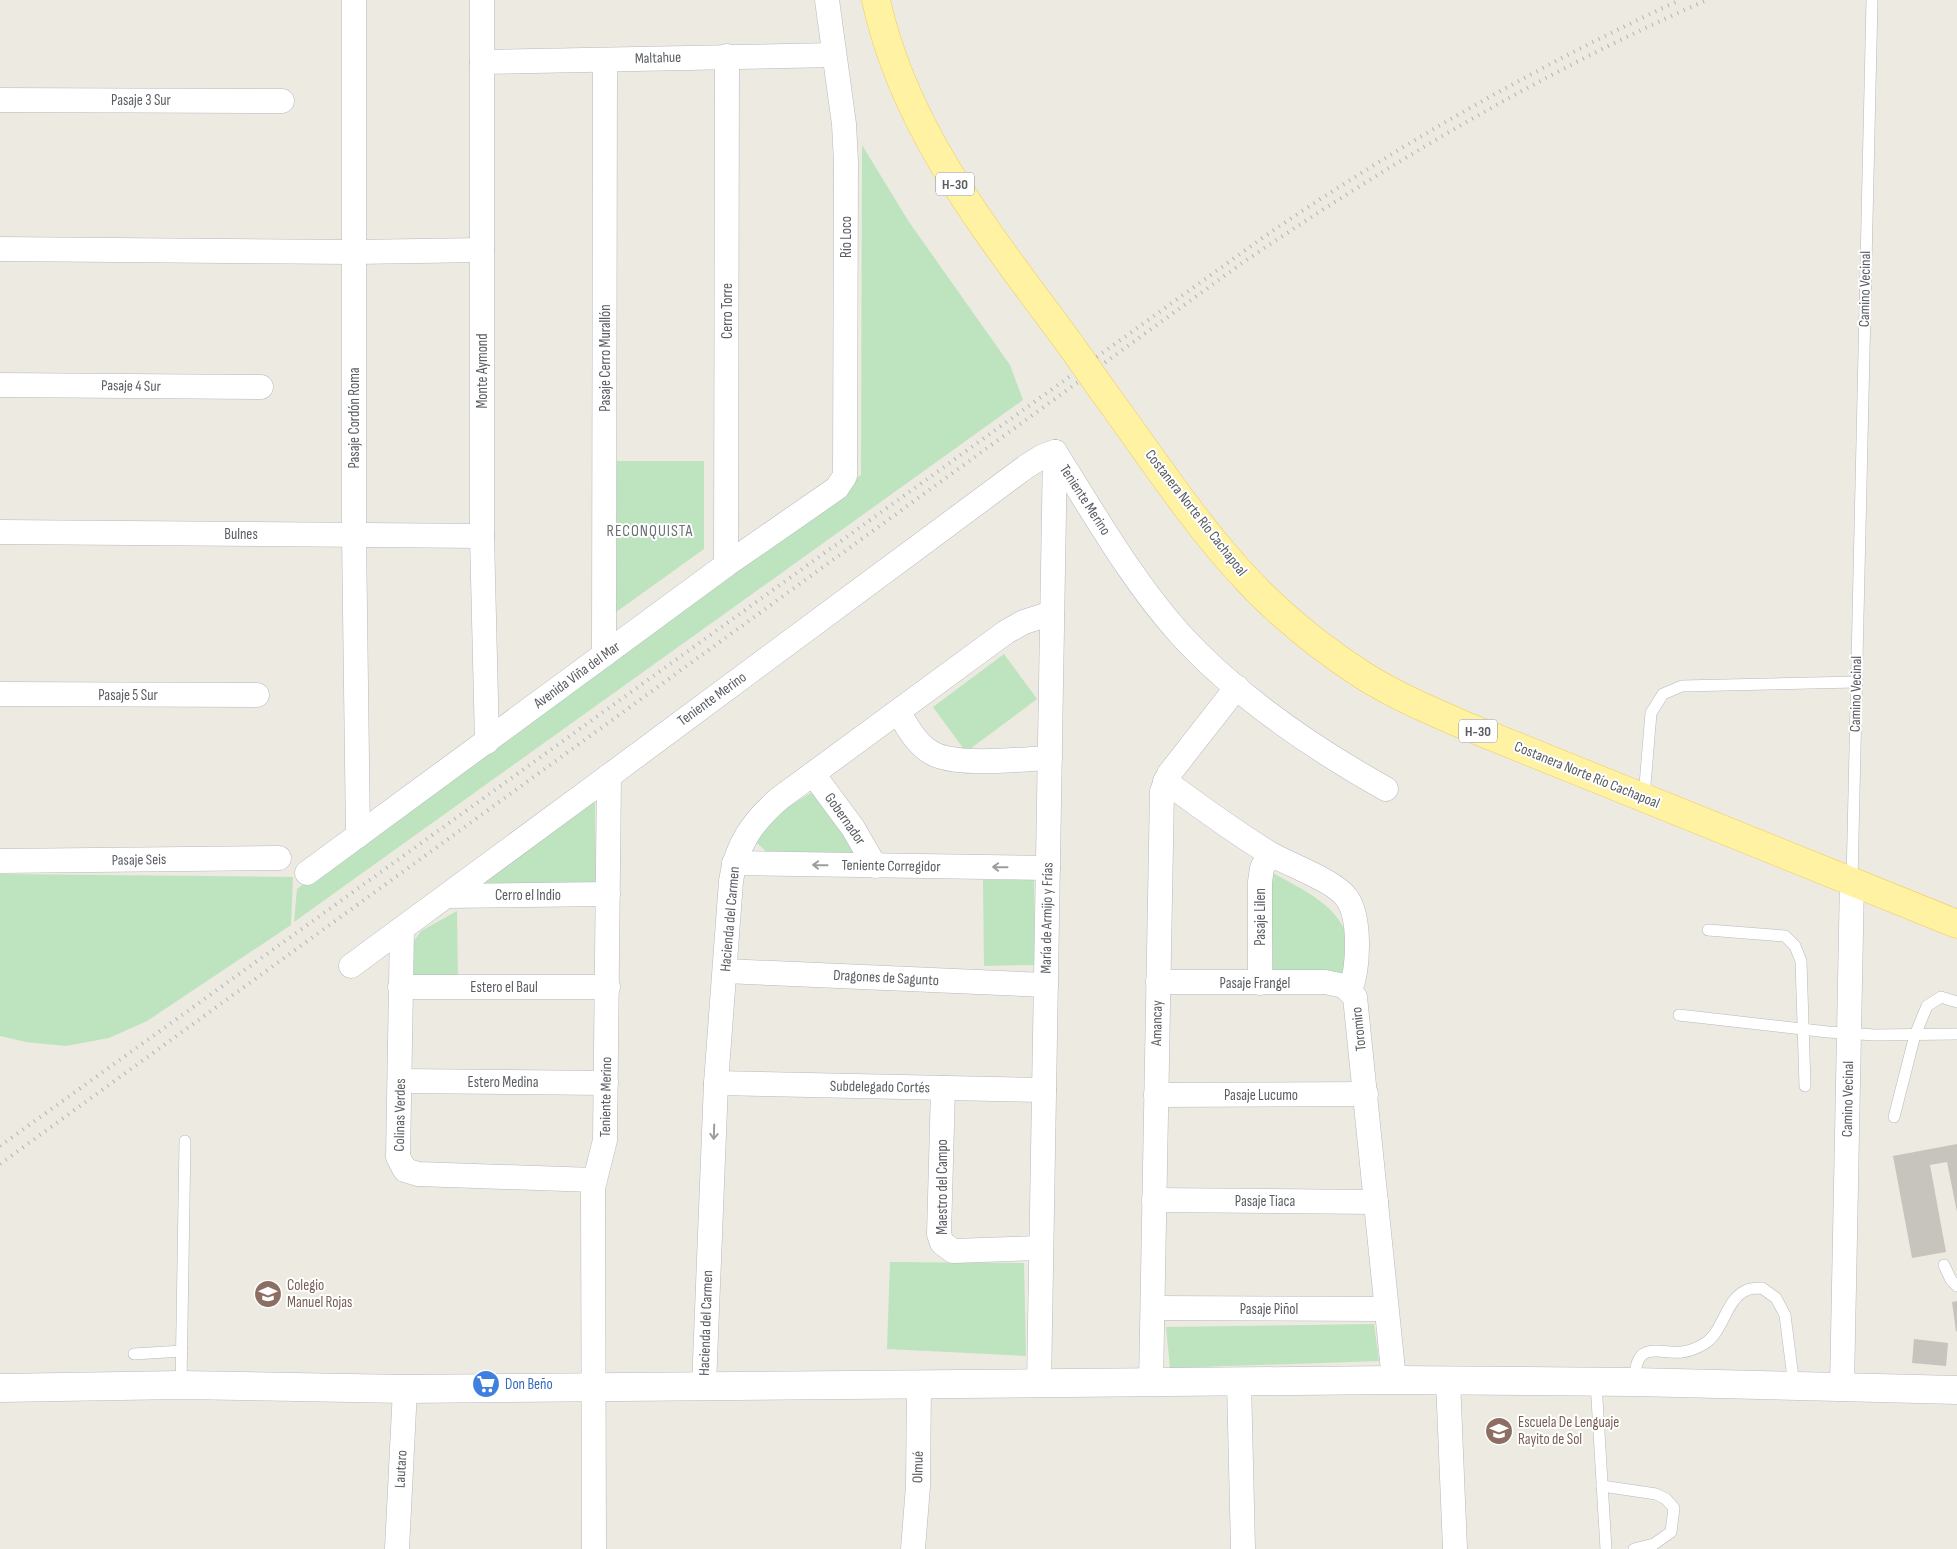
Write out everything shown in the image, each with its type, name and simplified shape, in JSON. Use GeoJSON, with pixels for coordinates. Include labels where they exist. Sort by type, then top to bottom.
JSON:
{"type":"FeatureCollection","features":[{"type":"Feature","properties":{"kind":"main road","name":"Costanera Norte Río Cachapoal"},"geometry":{"type":"LineString","coordinates":[[876,0],[898,77],[924,132],[964,198],[1203,527],[1234,565],[1285,616],[1335,657],[1395,694],[1426,709],[1957,924]]}},
{"type":"Feature","properties":{"kind":"main road"},"geometry":{"type":"LineString","coordinates":[[0,1388],[181,1385],[406,1389],[1448,1380],[1634,1382],[1957,1390]]}},
{"type":"Feature","properties":{"kind":"street","name":"Pasaje Cordón Roma"},"geometry":{"type":"LineString","coordinates":[[354,0],[354,535],[358,836]]}},
{"type":"Feature","properties":{"kind":"street","name":"Monte Aymond"},"geometry":{"type":"LineString","coordinates":[[482,0],[482,536],[487,742]]}},
{"type":"Feature","properties":{"kind":"street","name":"Río Loco"},"geometry":{"type":"LineString","coordinates":[[827,0],[844,124],[846,162],[845,476]]}},
{"type":"Feature","properties":{"kind":"street","name":"Maltahue"},"geometry":{"type":"LineString","coordinates":[[482,62],[834,55]]}},
{"type":"Feature","properties":{"kind":"street","name":"Cerro Torre"},"geometry":{"type":"LineString","coordinates":[[726,566],[727,56]]}},
{"type":"Feature","properties":{"kind":"street","name":"Pasaje Cerro Murallón"},"geometry":{"type":"LineString","coordinates":[[604,655],[605,60]]}},
{"type":"Feature","properties":{"kind":"street","name":"Pasaje 3 Sur"},"geometry":{"type":"LineString","coordinates":[[0,100],[282,101]]}},
{"type":"Feature","properties":{"kind":"street"},"geometry":{"type":"LineString","coordinates":[[0,249],[354,252],[482,250]]}},
{"type":"Feature","properties":{"kind":"street","name":"Pasaje 4 Sur"},"geometry":{"type":"LineString","coordinates":[[0,384],[261,387]]}},
{"type":"Feature","properties":{"kind":"street","name":"María de Armijo y Frías"},"geometry":{"type":"LineString","coordinates":[[1039,1385],[1055,452]]}},
{"type":"Feature","properties":{"kind":"street","name":"Teniente Merino"},"geometry":{"type":"LineString","coordinates":[[594,1549],[594,1180],[604,1152],[608,987],[609,776],[1028,466],[1042,456],[1055,452],[1137,581],[1197,652],[1236,687],[1314,747],[1386,789]]}},
{"type":"Feature","properties":{"kind":"street","name":"Avenida Viña del Mar"},"geometry":{"type":"LineString","coordinates":[[307,874],[726,566],[837,488],[845,476]]}},
{"type":"Feature","properties":{"kind":"street","name":"Bulnes"},"geometry":{"type":"LineString","coordinates":[[0,532],[482,536]]}},
{"type":"Feature","properties":{"kind":"street","name":"Hacienda del Carmen"},"geometry":{"type":"LineString","coordinates":[[704,1386],[716,1083],[734,863],[743,840],[756,819],[780,798],[1014,626],[1036,617],[1052,614]]}},
{"type":"Feature","properties":{"kind":"street","name":"Amancay"},"geometry":{"type":"LineString","coordinates":[[1151,1383],[1161,801],[1165,781],[1236,687]]}},
{"type":"Feature","properties":{"kind":"street","name":"Pasaje 5 Sur"},"geometry":{"type":"LineString","coordinates":[[0,694],[257,695]]}},
{"type":"Feature","properties":{"kind":"street"},"geometry":{"type":"LineString","coordinates":[[898,712],[916,740],[931,753],[953,760],[1050,758]]}},
{"type":"Feature","properties":{"kind":"street","name":"Gobernador"},"geometry":{"type":"LineString","coordinates":[[813,774],[853,828],[875,866]]}},
{"type":"Feature","properties":{"kind":"street"},"geometry":{"type":"LineString","coordinates":[[351,966],[609,776]]}},
{"type":"Feature","properties":{"kind":"street","name":"Toromiro"},"geometry":{"type":"LineString","coordinates":[[1165,781],[1270,854],[1333,887],[1346,896],[1354,912],[1356,926],[1356,972],[1350,990],[1357,1007],[1394,1380]]}},
{"type":"Feature","properties":{"kind":"street","name":"Pasaje Lilen"},"geometry":{"type":"LineString","coordinates":[[1260,983],[1260,882],[1262,868],[1270,854]]}},
{"type":"Feature","properties":{"kind":"street","name":"Pasaje Seis"},"geometry":{"type":"LineString","coordinates":[[0,861],[278,858]]}},
{"type":"Feature","properties":{"kind":"street","name":"Teniente Corregidor"},"geometry":{"type":"LineString","coordinates":[[734,863],[1048,868]]}},
{"type":"Feature","properties":{"kind":"street","name":"Camino Vecinal"},"geometry":{"type":"LineString","coordinates":[[1842,1388],[1852,880]]}},
{"type":"Feature","properties":{"kind":"street","name":"Cerro el Indio"},"geometry":{"type":"LineString","coordinates":[[448,896],[608,894]]}},
{"type":"Feature","properties":{"kind":"street","name":"Colinas Verdes"},"geometry":{"type":"LineString","coordinates":[[402,929],[398,1157],[405,1170],[418,1174],[594,1180]]}},
{"type":"Feature","properties":{"kind":"street","name":"Dragones de Sagunto"},"geometry":{"type":"LineString","coordinates":[[725,971],[1046,985]]}},
{"type":"Feature","properties":{"kind":"street","name":"Pasaje Frangel"},"geometry":{"type":"LineString","coordinates":[[1158,982],[1325,982],[1338,984],[1350,990]]}},
{"type":"Feature","properties":{"kind":"street","name":"Estero el Baul"},"geometry":{"type":"LineString","coordinates":[[400,987],[608,987]]}},
{"type":"Feature","properties":{"kind":"street","name":"Estero Medina"},"geometry":{"type":"LineString","coordinates":[[400,1082],[606,1083]]}},
{"type":"Feature","properties":{"kind":"street","name":"Subdelegado Cortés"},"geometry":{"type":"LineString","coordinates":[[716,1083],[1044,1090]]}},
{"type":"Feature","properties":{"kind":"street","name":"Maestro del Campo"},"geometry":{"type":"LineString","coordinates":[[943,1088],[939,1234],[942,1243],[952,1251],[1042,1248]]}},
{"type":"Feature","properties":{"kind":"street","name":"Pasaje Lucumo"},"geometry":{"type":"LineString","coordinates":[[1156,1095],[1366,1094]]}},
{"type":"Feature","properties":{"kind":"street","name":"Pasaje Tiaca"},"geometry":{"type":"LineString","coordinates":[[1154,1200],[1376,1202]]}},
{"type":"Feature","properties":{"kind":"street","name":"Pasaje Piñol"},"geometry":{"type":"LineString","coordinates":[[1152,1308],[1386,1309]]}},
{"type":"Feature","properties":{"kind":"street"},"geometry":{"type":"LineString","coordinates":[[1448,1380],[1455,1549]]}},
{"type":"Feature","properties":{"kind":"street"},"geometry":{"type":"LineString","coordinates":[[1239,1382],[1243,1549]]}},
{"type":"Feature","properties":{"kind":"street","name":"Olmué"},"geometry":{"type":"LineString","coordinates":[[913,1549],[918,1486],[919,1384]]}},
{"type":"Feature","properties":{"kind":"street","name":"Lautaro"},"geometry":{"type":"LineString","coordinates":[[397,1549],[406,1389]]}},
{"type":"Feature","properties":{"kind":"lane","name":"Camino Vecinal"},"geometry":{"type":"LineString","coordinates":[[1852,880],[1872,0]]}},
{"type":"Feature","properties":{"kind":"lane"},"geometry":{"type":"LineString","coordinates":[[1644,797],[1652,713],[1663,694],[1682,686],[1856,682]]}},
{"type":"Feature","properties":{"kind":"lane"},"geometry":{"type":"LineString","coordinates":[[1708,930],[1785,936],[1795,946],[1801,961],[1805,1086]]}},
{"type":"Feature","properties":{"kind":"lane"},"geometry":{"type":"LineString","coordinates":[[1894,1117],[1915,1035],[1927,1006],[1932,1001],[1941,997],[1957,1002]]}},
{"type":"Feature","properties":{"kind":"lane"},"geometry":{"type":"LineString","coordinates":[[1680,1015],[1850,1033],[1957,1034]]}},
{"type":"Feature","properties":{"kind":"lane"},"geometry":{"type":"LineString","coordinates":[[181,1385],[185,1141]]}},
{"type":"Feature","properties":{"kind":"lane"},"geometry":{"type":"LineString","coordinates":[[1944,1265],[1951,1280],[1957,1286]]}},
{"type":"Feature","properties":{"kind":"lane"},"geometry":{"type":"LineString","coordinates":[[1634,1382],[1639,1359],[1643,1354],[1650,1351],[1680,1352],[1692,1350],[1706,1343],[1717,1332],[1734,1302],[1746,1290],[1762,1288],[1776,1298],[1785,1315],[1794,1386]]}},
{"type":"Feature","properties":{"kind":"lane"},"geometry":{"type":"LineString","coordinates":[[134,1354],[182,1351]]}},
{"type":"Feature","properties":{"kind":"lane"},"geometry":{"type":"LineString","coordinates":[[1596,1382],[1606,1549]]}},
{"type":"Feature","properties":{"kind":"lane"},"geometry":{"type":"LineString","coordinates":[[1602,1486],[1656,1494],[1666,1499],[1674,1508],[1671,1532],[1654,1544],[1634,1549]]}},
{"type":"Feature","properties":{"kind":"green space"},"geometry":{"type":"Polygon","coordinates":[[[862,145],[909,222],[1010,365],[1023,400],[294,922],[297,889],[861,475],[862,145]]]}},
{"type":"Feature","properties":{"kind":"green space"},"geometry":{"type":"Polygon","coordinates":[[[612,461],[704,461],[704,549],[612,615],[612,461]]]}},
{"type":"Feature","properties":{"kind":"green space"},"geometry":{"type":"Polygon","coordinates":[[[1004,654],[1037,699],[966,752],[933,707],[1004,654]]]}},
{"type":"Feature","properties":{"kind":"green space"},"geometry":{"type":"Polygon","coordinates":[[[814,791],[857,853],[769,854],[756,842],[773,816],[814,791]]]}},
{"type":"Feature","properties":{"kind":"green space"},"geometry":{"type":"Polygon","coordinates":[[[595,801],[596,884],[476,885],[595,801]]]}},
{"type":"Feature","properties":{"kind":"green space"},"geometry":{"type":"Polygon","coordinates":[[[1271,872],[1307,892],[1329,908],[1338,918],[1345,930],[1349,943],[1349,975],[1273,975],[1271,872]]]}},
{"type":"Feature","properties":{"kind":"green space"},"geometry":{"type":"Polygon","coordinates":[[[0,874],[293,877],[291,925],[147,1021],[109,1038],[66,1046],[26,1042],[0,1036],[0,874]]]}},
{"type":"Feature","properties":{"kind":"green space"},"geometry":{"type":"Polygon","coordinates":[[[983,880],[1034,880],[1035,965],[984,966],[983,880]]]}},
{"type":"Feature","properties":{"kind":"green space"},"geometry":{"type":"Polygon","coordinates":[[[457,911],[458,980],[412,980],[412,944],[421,931],[457,911]]]}},
{"type":"Feature","properties":{"kind":"green space"},"geometry":{"type":"Polygon","coordinates":[[[890,1262],[1024,1263],[1026,1356],[887,1349],[890,1262]]]}},
{"type":"Feature","properties":{"kind":"green space"},"geometry":{"type":"Polygon","coordinates":[[[1374,1324],[1379,1361],[1170,1368],[1166,1327],[1374,1324]]]}},
{"type":"Feature","properties":{"kind":"building"},"geometry":{"type":"Polygon","coordinates":[[[1957,1144],[1957,1212],[1947,1162],[1930,1165],[1946,1252],[1912,1258],[1893,1156],[1957,1144]]]}},
{"type":"Feature","properties":{"kind":"building"},"geometry":{"type":"Polygon","coordinates":[[[1957,1301],[1957,1331],[1956,1332],[1952,1302],[1957,1301]]]}},
{"type":"Feature","properties":{"kind":"building"},"geometry":{"type":"Polygon","coordinates":[[[1914,1339],[1948,1343],[1946,1366],[1912,1363],[1914,1339]]]}},
{"type":"Feature","properties":{"kind":"railway"},"geometry":{"type":"LineString","coordinates":[[0,1146],[1265,236],[1416,139],[1468,109],[1573,52],[1680,0]]}},
{"type":"Feature","properties":{"kind":"railway"},"geometry":{"type":"LineString","coordinates":[[0,1164],[1245,261],[1356,188],[1470,120],[1587,57],[1707,0]]}},
{"type":"Feature","properties":{"kind":"place","name":"Colegio Manuel Rojas"},"geometry":{"type":"Point","coordinates":[268,1294]}},
{"type":"Feature","properties":{"kind":"place","name":"Don Beño"},"geometry":{"type":"Point","coordinates":[486,1384]}},
{"type":"Feature","properties":{"kind":"place","name":"Escuela De Lenguaje Rayito de Sol"},"geometry":{"type":"Point","coordinates":[1499,1431]}},
{"type":"Feature","properties":{"kind":"district","name":"RECONQUISTA"},"geometry":{"type":"Point","coordinates":[650,531]}}]}
